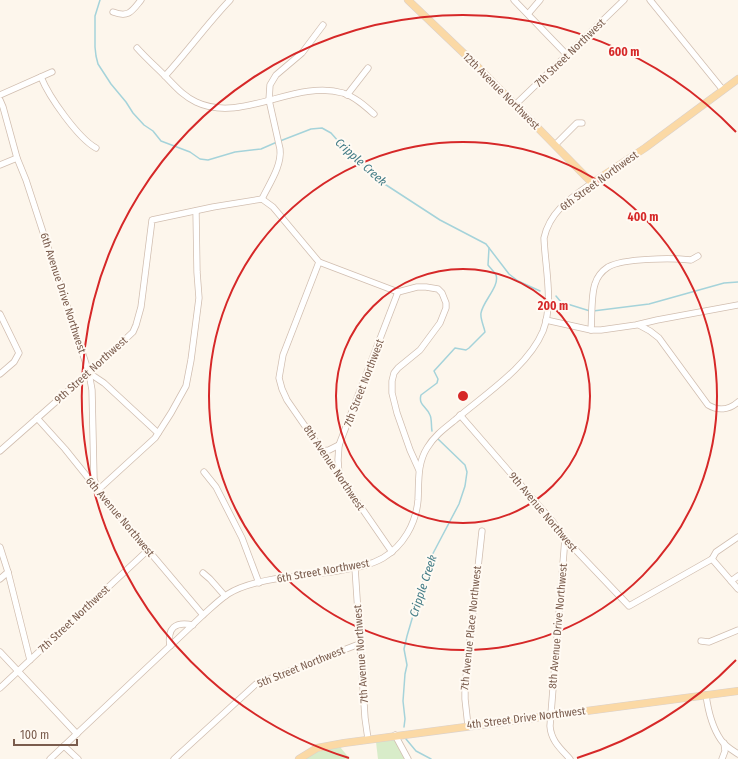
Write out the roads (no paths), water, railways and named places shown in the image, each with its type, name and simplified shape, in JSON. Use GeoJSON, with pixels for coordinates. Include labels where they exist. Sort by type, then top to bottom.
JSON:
{"type":"FeatureCollection","features":[{"type":"Feature","properties":{"kind":"main road","name":"12th Avenue Northwest"},"geometry":{"type":"LineString","coordinates":[[408,0],[443,32],[592,183]]}},
{"type":"Feature","properties":{"kind":"main road","name":"6th Street Northwest"},"geometry":{"type":"LineString","coordinates":[[592,183],[645,148],[738,79]]}},
{"type":"Feature","properties":{"kind":"main road","name":"4th Street Drive Northwest"},"geometry":{"type":"LineString","coordinates":[[299,759],[314,749],[322,746],[395,735],[738,691]]}},
{"type":"Feature","properties":{"kind":"street"},"geometry":{"type":"LineString","coordinates":[[113,12],[126,14],[131,12],[141,0]]}},
{"type":"Feature","properties":{"kind":"street"},"geometry":{"type":"LineString","coordinates":[[165,76],[178,62],[205,27],[230,0]]}},
{"type":"Feature","properties":{"kind":"street"},"geometry":{"type":"LineString","coordinates":[[514,0],[568,55]]}},
{"type":"Feature","properties":{"kind":"street"},"geometry":{"type":"LineString","coordinates":[[528,14],[540,0]]}},
{"type":"Feature","properties":{"kind":"street","name":"7th Street Northwest"},"geometry":{"type":"LineString","coordinates":[[515,105],[624,0]]}},
{"type":"Feature","properties":{"kind":"street"},"geometry":{"type":"LineString","coordinates":[[650,0],[723,90]]}},
{"type":"Feature","properties":{"kind":"street"},"geometry":{"type":"LineString","coordinates":[[262,199],[279,164],[280,156],[280,149],[269,100],[270,84],[273,78],[302,53],[323,25]]}},
{"type":"Feature","properties":{"kind":"street"},"geometry":{"type":"LineString","coordinates":[[137,48],[189,98],[210,106],[234,107],[314,91],[331,91],[347,95],[360,102],[374,114]]}},
{"type":"Feature","properties":{"kind":"street"},"geometry":{"type":"LineString","coordinates":[[347,95],[368,68]]}},
{"type":"Feature","properties":{"kind":"street"},"geometry":{"type":"LineString","coordinates":[[0,95],[52,72]]}},
{"type":"Feature","properties":{"kind":"street"},"geometry":{"type":"LineString","coordinates":[[41,77],[45,88],[72,125],[89,144],[96,148]]}},
{"type":"Feature","properties":{"kind":"street","name":"6th Avenue Drive Northwest"},"geometry":{"type":"LineString","coordinates":[[0,100],[17,158],[26,180],[89,373],[92,390],[94,479],[98,490]]}},
{"type":"Feature","properties":{"kind":"street"},"geometry":{"type":"LineString","coordinates":[[555,144],[577,123],[582,123]]}},
{"type":"Feature","properties":{"kind":"street"},"geometry":{"type":"LineString","coordinates":[[0,165],[17,158]]}},
{"type":"Feature","properties":{"kind":"street","name":"6th Street Northwest"},"geometry":{"type":"LineString","coordinates":[[50,759],[225,596],[242,587],[259,583],[355,568],[374,562],[392,552],[406,536],[414,520],[418,502],[419,470],[423,455],[430,444],[441,431],[524,361],[540,337],[546,320],[548,304],[544,238],[546,228],[559,209],[592,183]]}},
{"type":"Feature","properties":{"kind":"street"},"geometry":{"type":"LineString","coordinates":[[98,490],[158,433],[185,389],[191,360],[199,298],[196,211],[262,199],[274,207],[319,262],[398,292],[417,287],[438,289],[442,293],[446,303],[445,313],[435,331],[425,344],[398,368],[393,377],[392,387],[397,413],[419,470]]}},
{"type":"Feature","properties":{"kind":"street","name":"9th Street Northwest"},"geometry":{"type":"LineString","coordinates":[[0,451],[129,336],[136,325],[141,307],[152,220],[196,211]]}},
{"type":"Feature","properties":{"kind":"street"},"geometry":{"type":"LineString","coordinates":[[591,330],[594,286],[598,277],[606,269],[631,261],[691,260],[698,256]]}},
{"type":"Feature","properties":{"kind":"street","name":"8th Avenue Northwest"},"geometry":{"type":"LineString","coordinates":[[319,262],[285,350],[281,364],[280,382],[286,400],[392,552]]}},
{"type":"Feature","properties":{"kind":"street","name":"7th Street Northwest"},"geometry":{"type":"LineString","coordinates":[[339,476],[339,445],[398,292]]}},
{"type":"Feature","properties":{"kind":"street"},"geometry":{"type":"LineString","coordinates":[[546,320],[591,330],[601,330],[639,325],[738,305]]}},
{"type":"Feature","properties":{"kind":"street"},"geometry":{"type":"LineString","coordinates":[[0,314],[19,353],[14,362],[0,374]]}},
{"type":"Feature","properties":{"kind":"street"},"geometry":{"type":"LineString","coordinates":[[639,325],[659,338],[708,405],[714,408],[722,409],[732,407],[738,402]]}},
{"type":"Feature","properties":{"kind":"street"},"geometry":{"type":"LineString","coordinates":[[89,373],[104,383],[158,433]]}},
{"type":"Feature","properties":{"kind":"street","name":"9th Avenue Northwest"},"geometry":{"type":"LineString","coordinates":[[460,416],[553,522],[585,561],[629,606],[712,559]]}},
{"type":"Feature","properties":{"kind":"street","name":"6th Avenue Northwest"},"geometry":{"type":"LineString","coordinates":[[37,418],[65,449],[203,615]]}},
{"type":"Feature","properties":{"kind":"street"},"geometry":{"type":"LineString","coordinates":[[321,451],[329,450],[339,445]]}},
{"type":"Feature","properties":{"kind":"street"},"geometry":{"type":"LineString","coordinates":[[204,472],[216,487],[242,538],[259,583]]}},
{"type":"Feature","properties":{"kind":"street","name":"7th Avenue Place Northwest"},"geometry":{"type":"LineString","coordinates":[[468,726],[465,686],[482,531]]}},
{"type":"Feature","properties":{"kind":"street"},"geometry":{"type":"LineString","coordinates":[[738,537],[716,552],[712,559],[738,588]]}},
{"type":"Feature","properties":{"kind":"street","name":"8th Avenue Drive Northwest"},"geometry":{"type":"LineString","coordinates":[[550,715],[565,538]]}},
{"type":"Feature","properties":{"kind":"street"},"geometry":{"type":"LineString","coordinates":[[0,547],[8,572],[30,660]]}},
{"type":"Feature","properties":{"kind":"street","name":"7th Street Northwest"},"geometry":{"type":"LineString","coordinates":[[0,688],[148,550]]}},
{"type":"Feature","properties":{"kind":"street","name":"7th Avenue Northwest"},"geometry":{"type":"LineString","coordinates":[[355,568],[365,718],[368,739]]}},
{"type":"Feature","properties":{"kind":"street"},"geometry":{"type":"LineString","coordinates":[[0,579],[8,572]]}},
{"type":"Feature","properties":{"kind":"street"},"geometry":{"type":"LineString","coordinates":[[203,573],[225,596]]}},
{"type":"Feature","properties":{"kind":"street"},"geometry":{"type":"LineString","coordinates":[[731,581],[738,576]]}},
{"type":"Feature","properties":{"kind":"street"},"geometry":{"type":"LineString","coordinates":[[170,646],[170,631],[175,626],[184,623],[193,625]]}},
{"type":"Feature","properties":{"kind":"street"},"geometry":{"type":"LineString","coordinates":[[701,641],[709,642],[738,630]]}},
{"type":"Feature","properties":{"kind":"street","name":"5th Street Northwest"},"geometry":{"type":"LineString","coordinates":[[174,759],[256,684],[360,644]]}},
{"type":"Feature","properties":{"kind":"street"},"geometry":{"type":"LineString","coordinates":[[0,652],[77,734]]}},
{"type":"Feature","properties":{"kind":"street"},"geometry":{"type":"LineString","coordinates":[[706,695],[711,718],[721,740],[738,754]]}},
{"type":"Feature","properties":{"kind":"street"},"geometry":{"type":"LineString","coordinates":[[550,715],[552,737],[570,759]]}},
{"type":"Feature","properties":{"kind":"street"},"geometry":{"type":"LineString","coordinates":[[395,735],[408,759]]}},
{"type":"Feature","properties":{"kind":"street"},"geometry":{"type":"LineString","coordinates":[[722,759],[724,743]]}},
{"type":"Feature","properties":{"kind":"street"},"geometry":{"type":"LineString","coordinates":[[64,746],[78,759]]}},
{"type":"Feature","properties":{"kind":"waterway","name":"Cripple Creek"},"geometry":{"type":"LineString","coordinates":[[100,0],[95,16],[95,47],[98,64],[133,113],[144,125],[153,131],[161,141],[190,152],[200,159],[208,160],[235,152],[261,149],[277,142]]}},
{"type":"Feature","properties":{"kind":"waterway","name":"Cripple Creek"},"geometry":{"type":"LineString","coordinates":[[280,141],[311,129],[322,128],[331,133],[347,151],[380,181],[440,220],[486,244],[509,274],[518,281],[540,291]]}},
{"type":"Feature","properties":{"kind":"waterway","name":"Cripple Creek"},"geometry":{"type":"LineString","coordinates":[[432,431],[431,417],[429,412],[422,404],[420,398],[421,395],[437,383],[438,379],[434,371],[455,348],[466,350],[485,332],[481,315],[482,308],[494,289],[497,279],[496,275],[488,265],[489,248]]}},
{"type":"Feature","properties":{"kind":"waterway"},"geometry":{"type":"LineString","coordinates":[[593,311],[649,304],[724,283],[738,282]]}},
{"type":"Feature","properties":{"kind":"waterway"},"geometry":{"type":"LineString","coordinates":[[556,296],[561,302],[590,311]]}},
{"type":"Feature","properties":{"kind":"waterway","name":"Cripple Creek"},"geometry":{"type":"LineString","coordinates":[[404,727],[405,719],[403,701],[407,665],[404,649],[407,636],[429,561],[459,504],[465,486],[467,472],[465,465],[438,439]]}},
{"type":"Feature","properties":{"kind":"waterway","name":"Cripple Creek"},"geometry":{"type":"LineString","coordinates":[[406,739],[416,751],[431,759]]}}]}
